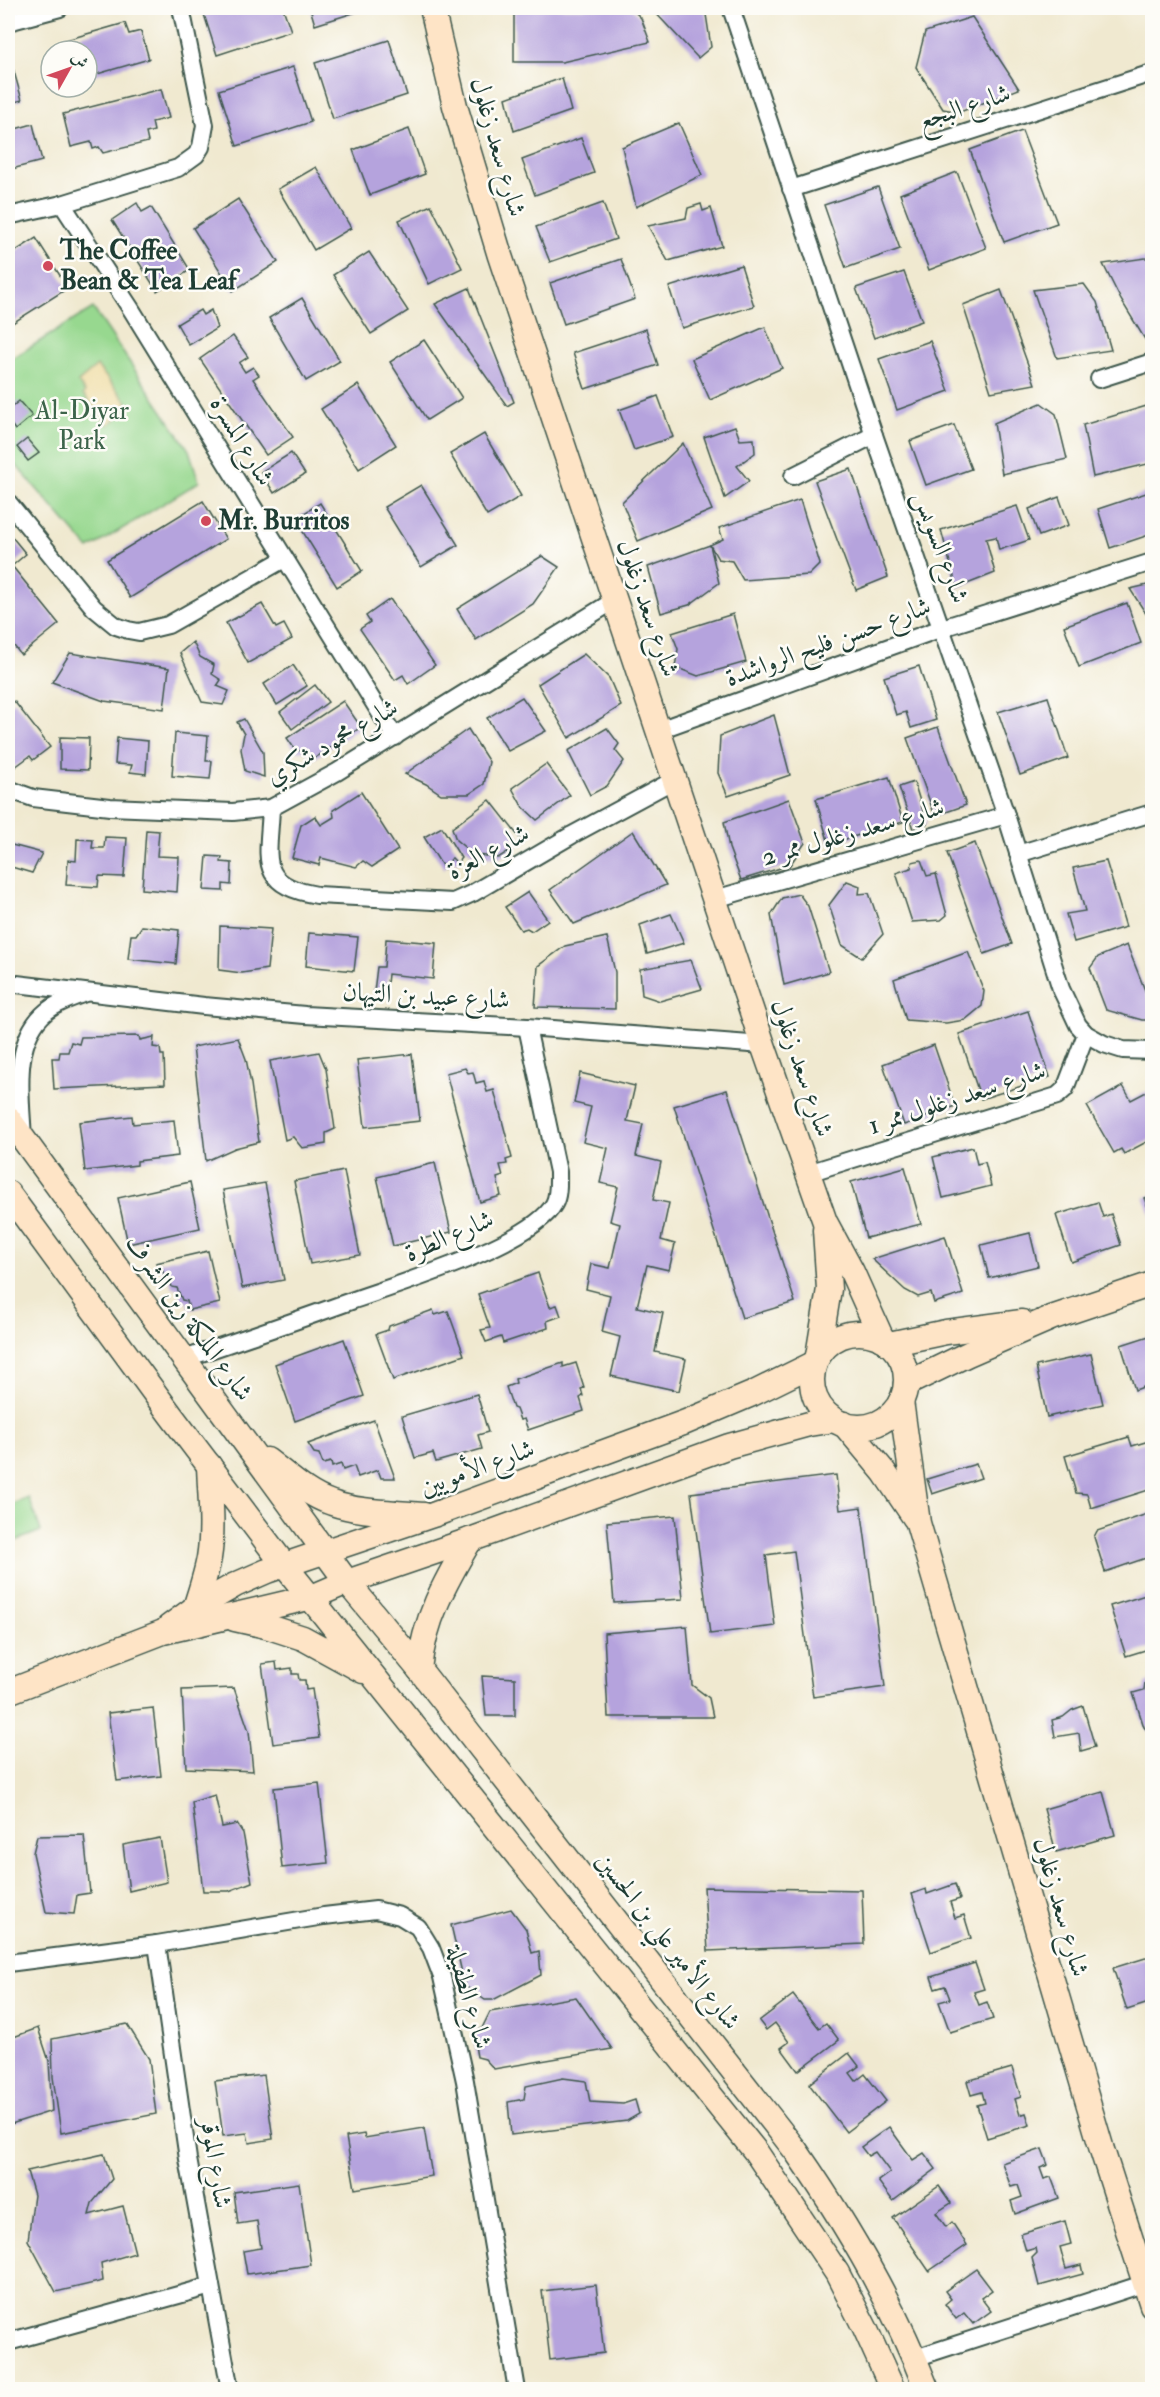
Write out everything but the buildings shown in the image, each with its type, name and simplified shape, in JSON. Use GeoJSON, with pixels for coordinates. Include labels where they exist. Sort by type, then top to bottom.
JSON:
{"type":"FeatureCollection","features":[{"type":"Feature","properties":{"kind":"main road","name":"شارع سعد زغلول"},"geometry":{"type":"LineString","coordinates":[[432,8],[455,106],[497,245],[763,1045],[825,1222],[886,1342]]}},
{"type":"Feature","properties":{"kind":"main road","name":"شارع الملكة زين الشرف"},"geometry":{"type":"LineString","coordinates":[[8,1118],[243,1442],[326,1552]]}},
{"type":"Feature","properties":{"kind":"main road"},"geometry":{"type":"LineString","coordinates":[[8,1193],[285,1566],[379,1680],[756,2152],[837,2273],[866,2328],[893,2390]]}},
{"type":"Feature","properties":{"kind":"main road","name":"شارع سعد زغلول"},"geometry":{"type":"LineString","coordinates":[[817,1360],[829,1289],[825,1222]]}},
{"type":"Feature","properties":{"kind":"main road"},"geometry":{"type":"LineString","coordinates":[[904,1392],[902,1362],[886,1342],[869,1334],[847,1335],[827,1345],[817,1360],[812,1379],[814,1395],[822,1409],[839,1422],[857,1427],[870,1426],[883,1421],[893,1412],[904,1392],[968,1354],[1051,1318],[1152,1284]]}},
{"type":"Feature","properties":{"kind":"main road"},"geometry":{"type":"LineString","coordinates":[[886,1342],[1051,1318]]}},
{"type":"Feature","properties":{"kind":"main road","name":"شارع الأمويين"},"geometry":{"type":"LineString","coordinates":[[163,1632],[195,1608],[235,1585],[686,1422],[752,1394],[817,1360]]}},
{"type":"Feature","properties":{"kind":"main road","name":"شارع سعد زغلول"},"geometry":{"type":"LineString","coordinates":[[904,1392],[918,1523],[1099,2139],[1149,2294]]}},
{"type":"Feature","properties":{"kind":"main road","name":"شارع سعد زغلول"},"geometry":{"type":"LineString","coordinates":[[839,1422],[884,1472],[918,1523]]}},
{"type":"Feature","properties":{"kind":"main road","name":"شارع الأمويين"},"geometry":{"type":"LineString","coordinates":[[8,1692],[163,1632],[312,1597],[347,1582],[470,1540],[710,1452],[776,1433],[839,1422]]}},
{"type":"Feature","properties":{"kind":"main road"},"geometry":{"type":"LineString","coordinates":[[243,1442],[298,1484],[331,1503],[345,1507],[433,1515]]}},
{"type":"Feature","properties":{"kind":"main road"},"geometry":{"type":"LineString","coordinates":[[195,1608],[209,1560],[212,1515],[209,1465]]}},
{"type":"Feature","properties":{"kind":"main road"},"geometry":{"type":"LineString","coordinates":[[419,1669],[421,1643],[434,1603],[470,1540]]}},
{"type":"Feature","properties":{"kind":"main road","name":"شارع الأمير علي بن الحسين"},"geometry":{"type":"LineString","coordinates":[[326,1552],[347,1582],[419,1669],[796,2151],[838,2212],[882,2291],[915,2358],[927,2390]]}},
{"type":"Feature","properties":{"kind":"main road"},"geometry":{"type":"LineString","coordinates":[[230,1617],[303,1638],[379,1680]]}},
{"type":"Feature","properties":{"kind":"street"},"geometry":{"type":"LineString","coordinates":[[8,22],[60,8]]}},
{"type":"Feature","properties":{"kind":"street"},"geometry":{"type":"LineString","coordinates":[[8,216],[62,204],[178,168],[196,155],[201,147],[205,125],[182,8]]}},
{"type":"Feature","properties":{"kind":"street","name":"شارع السويس"},"geometry":{"type":"LineString","coordinates":[[731,8],[874,435],[1006,815],[1061,989],[1078,1025],[1086,1034]]}},
{"type":"Feature","properties":{"kind":"street","name":"شارع البجع"},"geometry":{"type":"LineString","coordinates":[[791,189],[1152,73]]}},
{"type":"Feature","properties":{"kind":"street","name":"شارع المسرة"},"geometry":{"type":"LineString","coordinates":[[62,204],[156,349],[394,736]]}},
{"type":"Feature","properties":{"kind":"street"},"geometry":{"type":"LineString","coordinates":[[1098,379],[1152,362]]}},
{"type":"Feature","properties":{"kind":"street"},"geometry":{"type":"LineString","coordinates":[[793,476],[874,435]]}},
{"type":"Feature","properties":{"kind":"street"},"geometry":{"type":"LineString","coordinates":[[8,502],[94,608],[116,626],[128,630],[140,632],[168,625],[284,559]]}},
{"type":"Feature","properties":{"kind":"street","name":"شارع حسن فليح الرواشدة"},"geometry":{"type":"LineString","coordinates":[[659,730],[942,628],[1152,562]]}},
{"type":"Feature","properties":{"kind":"street","name":"شارع محمود شكري"},"geometry":{"type":"LineString","coordinates":[[8,789],[33,798],[110,807],[233,812],[271,808],[312,787],[615,600]]}},
{"type":"Feature","properties":{"kind":"street","name":"شارع العزة"},"geometry":{"type":"LineString","coordinates":[[271,808],[269,867],[279,881],[287,887],[298,892],[327,896],[453,902],[473,894],[572,835],[674,780]]}},
{"type":"Feature","properties":{"kind":"street"},"geometry":{"type":"LineString","coordinates":[[1018,854],[1152,813]]}},
{"type":"Feature","properties":{"kind":"street","name":"شارع سعد زغلول ممر 2"},"geometry":{"type":"LineString","coordinates":[[715,899],[1006,815]]}},
{"type":"Feature","properties":{"kind":"street","name":"شارع عبيد بن التيهان"},"geometry":{"type":"LineString","coordinates":[[8,983],[204,1006],[305,1015],[527,1027],[763,1045]]}},
{"type":"Feature","properties":{"kind":"street","name":"شارع عبيد بن التيهان"},"geometry":{"type":"LineString","coordinates":[[23,1137],[20,1091],[22,1059],[28,1037],[38,1020],[47,1011],[59,1003],[87,993]]}},
{"type":"Feature","properties":{"kind":"street","name":"شارع الطرة"},"geometry":{"type":"LineString","coordinates":[[184,1359],[447,1268],[506,1241],[544,1215],[554,1204],[558,1191],[558,1172],[527,1027]]}},
{"type":"Feature","properties":{"kind":"street"},"geometry":{"type":"LineString","coordinates":[[1086,1034],[1104,1044],[1124,1050],[1152,1051]]}},
{"type":"Feature","properties":{"kind":"street","name":"شارع سعد زغلول ممر 1"},"geometry":{"type":"LineString","coordinates":[[808,1173],[1057,1096],[1065,1089],[1086,1034]]}},
{"type":"Feature","properties":{"kind":"street","name":"شارع الطفيلة"},"geometry":{"type":"LineString","coordinates":[[8,1964],[157,1944],[324,1916],[376,1910],[400,1916],[418,1927],[431,1948],[442,1977],[465,2081],[517,2390]]}},
{"type":"Feature","properties":{"kind":"street","name":"شارع الموقر"},"geometry":{"type":"LineString","coordinates":[[157,1944],[188,2159],[230,2390]]}},
{"type":"Feature","properties":{"kind":"street"},"geometry":{"type":"LineString","coordinates":[[8,2342],[211,2286]]}},
{"type":"Feature","properties":{"kind":"street"},"geometry":{"type":"LineString","coordinates":[[915,2358],[1149,2294]]}},
{"type":"Feature","properties":{"kind":"green space","name":"Al-Diyar Park"},"geometry":{"type":"Polygon","coordinates":[[[93,308],[189,450],[199,482],[89,549],[8,456],[8,361],[93,308]]]}},
{"type":"Feature","properties":{"kind":"green space"},"geometry":{"type":"Polygon","coordinates":[[[29,1498],[41,1531],[8,1544],[8,1506],[29,1498]]]}},
{"type":"Feature","properties":{"kind":"sand"},"geometry":{"type":"Polygon","coordinates":[[[97,366],[131,407],[108,425],[83,394],[85,392],[78,382],[97,366]]]}},
{"type":"Feature","properties":{"kind":"place","name":"The Coffee Bean & Tea Leaf"},"geometry":{"type":"Point","coordinates":[48,266]}},
{"type":"Feature","properties":{"kind":"place","name":"Mr. Burritos"},"geometry":{"type":"Point","coordinates":[206,521]}}]}
